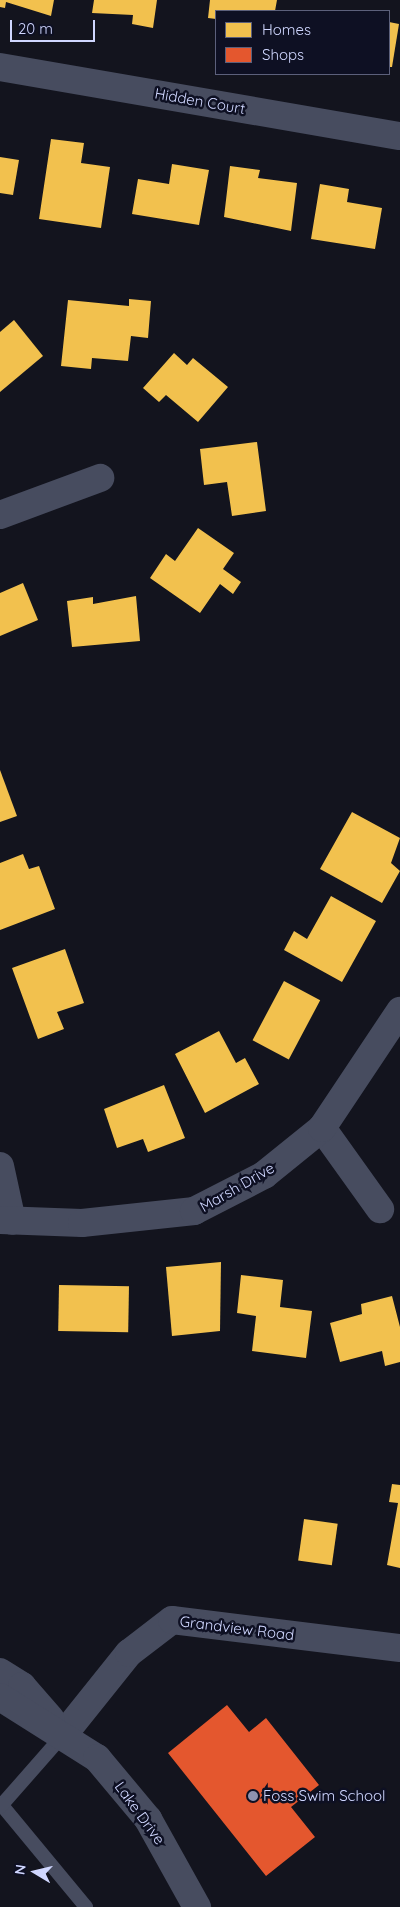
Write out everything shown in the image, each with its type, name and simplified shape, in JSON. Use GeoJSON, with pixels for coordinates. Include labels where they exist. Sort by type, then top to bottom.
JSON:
{"type":"FeatureCollection","features":[{"type":"Feature","properties":{"kind":"street","name":"Hidden Court"},"geometry":{"type":"LineString","coordinates":[[0,66],[400,136]]}},
{"type":"Feature","properties":{"kind":"street"},"geometry":{"type":"LineString","coordinates":[[0,515],[100,478]]}},
{"type":"Feature","properties":{"kind":"street","name":"Marsh Drive"},"geometry":{"type":"LineString","coordinates":[[6,1220],[82,1222],[194,1211],[264,1174],[322,1128],[400,1012]]}},
{"type":"Feature","properties":{"kind":"street"},"geometry":{"type":"LineString","coordinates":[[322,1128],[380,1210]]}},
{"type":"Feature","properties":{"kind":"street"},"geometry":{"type":"LineString","coordinates":[[0,1166],[6,1220]]}},
{"type":"Feature","properties":{"kind":"street","name":"Grandview Road"},"geometry":{"type":"LineString","coordinates":[[64,1734],[129,1653],[172,1620],[400,1648]]}},
{"type":"Feature","properties":{"kind":"street"},"geometry":{"type":"LineString","coordinates":[[0,1672],[22,1686],[64,1734]]}},
{"type":"Feature","properties":{"kind":"street"},"geometry":{"type":"LineString","coordinates":[[0,1697],[64,1734]]}},
{"type":"Feature","properties":{"kind":"street","name":"Lake Drive"},"geometry":{"type":"LineString","coordinates":[[64,1734],[98,1758],[148,1819],[197,1907]]}},
{"type":"Feature","properties":{"kind":"lane"},"geometry":{"type":"LineString","coordinates":[[64,1734],[1,1805],[86,1907]]}},
{"type":"Feature","properties":{"kind":"building: Homes"},"geometry":{"type":"Polygon","coordinates":[[[0,0],[54,0],[51,16],[6,2],[5,8],[0,7],[0,0]]]}},
{"type":"Feature","properties":{"kind":"building: Homes"},"geometry":{"type":"Polygon","coordinates":[[[94,0],[157,0],[153,28],[132,24],[133,15],[92,13],[94,0]]]}},
{"type":"Feature","properties":{"kind":"building: Homes"},"geometry":{"type":"Polygon","coordinates":[[[210,0],[277,0],[275,10],[215,10],[215,19],[208,18],[210,0]]]}},
{"type":"Feature","properties":{"kind":"building: Homes"},"geometry":{"type":"Polygon","coordinates":[[[390,22],[399,24],[392,67],[390,67],[390,22]]]}},
{"type":"Feature","properties":{"kind":"building: Homes"},"geometry":{"type":"Polygon","coordinates":[[[51,139],[84,143],[81,163],[110,167],[101,228],[39,219],[51,139]]]}},
{"type":"Feature","properties":{"kind":"building: Homes"},"geometry":{"type":"Polygon","coordinates":[[[0,157],[19,160],[13,195],[0,193],[0,157]]]}},
{"type":"Feature","properties":{"kind":"building: Homes"},"geometry":{"type":"Polygon","coordinates":[[[172,164],[209,170],[199,225],[132,214],[138,179],[169,184],[172,164]]]}},
{"type":"Feature","properties":{"kind":"building: Homes"},"geometry":{"type":"Polygon","coordinates":[[[230,166],[260,170],[258,178],[297,183],[291,231],[224,217],[230,166]]]}},
{"type":"Feature","properties":{"kind":"building: Homes"},"geometry":{"type":"Polygon","coordinates":[[[320,184],[349,189],[347,202],[382,208],[375,249],[311,239],[320,184]]]}},
{"type":"Feature","properties":{"kind":"building: Homes"},"geometry":{"type":"Polygon","coordinates":[[[129,299],[151,301],[148,338],[131,336],[128,361],[92,358],[91,369],[61,366],[68,300],[129,306],[129,299]]]}},
{"type":"Feature","properties":{"kind":"building: Homes"},"geometry":{"type":"Polygon","coordinates":[[[14,320],[43,356],[0,392],[0,332],[14,320]]]}},
{"type":"Feature","properties":{"kind":"building: Homes"},"geometry":{"type":"Polygon","coordinates":[[[174,353],[187,365],[193,358],[228,387],[198,422],[166,395],[159,402],[143,388],[174,353]]]}},
{"type":"Feature","properties":{"kind":"building: Homes"},"geometry":{"type":"Polygon","coordinates":[[[257,442],[266,511],[232,516],[227,482],[204,485],[200,449],[257,442]]]}},
{"type":"Feature","properties":{"kind":"building: Homes"},"geometry":{"type":"Polygon","coordinates":[[[198,528],[234,553],[223,569],[241,582],[233,594],[220,584],[200,613],[150,578],[166,554],[175,561],[198,528]]]}},
{"type":"Feature","properties":{"kind":"building: Homes"},"geometry":{"type":"Polygon","coordinates":[[[23,583],[38,620],[0,636],[0,593],[23,583]]]}},
{"type":"Feature","properties":{"kind":"building: Homes"},"geometry":{"type":"Polygon","coordinates":[[[136,596],[140,641],[72,647],[67,601],[93,597],[93,604],[136,596]]]}},
{"type":"Feature","properties":{"kind":"building: Homes"},"geometry":{"type":"Polygon","coordinates":[[[0,770],[17,816],[0,822],[0,770]]]}},
{"type":"Feature","properties":{"kind":"building: Homes"},"geometry":{"type":"Polygon","coordinates":[[[352,812],[400,838],[391,863],[400,871],[382,903],[320,869],[352,812]]]}},
{"type":"Feature","properties":{"kind":"building: Homes"},"geometry":{"type":"Polygon","coordinates":[[[23,854],[29,869],[39,866],[55,909],[0,930],[0,863],[23,854]]]}},
{"type":"Feature","properties":{"kind":"building: Homes"},"geometry":{"type":"Polygon","coordinates":[[[331,896],[376,921],[342,982],[284,950],[294,931],[307,939],[331,896]]]}},
{"type":"Feature","properties":{"kind":"building: Homes"},"geometry":{"type":"Polygon","coordinates":[[[65,949],[84,1003],[57,1012],[64,1029],[38,1039],[12,968],[65,949]]]}},
{"type":"Feature","properties":{"kind":"building: Homes"},"geometry":{"type":"Polygon","coordinates":[[[284,981],[320,1000],[289,1059],[253,1040],[284,981]]]}},
{"type":"Feature","properties":{"kind":"building: Homes"},"geometry":{"type":"Polygon","coordinates":[[[219,1031],[236,1063],[245,1058],[259,1084],[205,1113],[175,1054],[219,1031]]]}},
{"type":"Feature","properties":{"kind":"building: Homes"},"geometry":{"type":"Polygon","coordinates":[[[164,1085],[185,1138],[148,1152],[143,1139],[117,1148],[104,1109],[164,1085]]]}},
{"type":"Feature","properties":{"kind":"building: Homes"},"geometry":{"type":"Polygon","coordinates":[[[221,1262],[220,1331],[172,1336],[166,1267],[221,1262]]]}},
{"type":"Feature","properties":{"kind":"building: Homes"},"geometry":{"type":"Polygon","coordinates":[[[241,1275],[283,1280],[280,1307],[312,1311],[306,1358],[252,1351],[256,1316],[237,1313],[241,1275]]]}},
{"type":"Feature","properties":{"kind":"building: Homes"},"geometry":{"type":"Polygon","coordinates":[[[59,1285],[129,1286],[128,1332],[58,1331],[59,1285]]]}},
{"type":"Feature","properties":{"kind":"building: Homes"},"geometry":{"type":"Polygon","coordinates":[[[392,1296],[400,1327],[400,1362],[385,1366],[382,1351],[340,1362],[330,1323],[362,1314],[361,1304],[392,1296]]]}},
{"type":"Feature","properties":{"kind":"building: Homes"},"geometry":{"type":"Polygon","coordinates":[[[392,1484],[400,1485],[400,1568],[387,1565],[398,1503],[389,1502],[392,1484]]]}},
{"type":"Feature","properties":{"kind":"building: Homes"},"geometry":{"type":"Polygon","coordinates":[[[304,1519],[338,1524],[332,1565],[298,1561],[304,1519]]]}},
{"type":"Feature","properties":{"kind":"building: Shops","name":"Foss Swim School"},"geometry":{"type":"Polygon","coordinates":[[[227,1705],[249,1732],[266,1718],[319,1785],[291,1807],[315,1837],[266,1876],[168,1753],[227,1705]]]}},
{"type":"Feature","properties":{"kind":"place","name":"Foss Swim School"},"geometry":{"type":"Point","coordinates":[253,1796]}}]}
